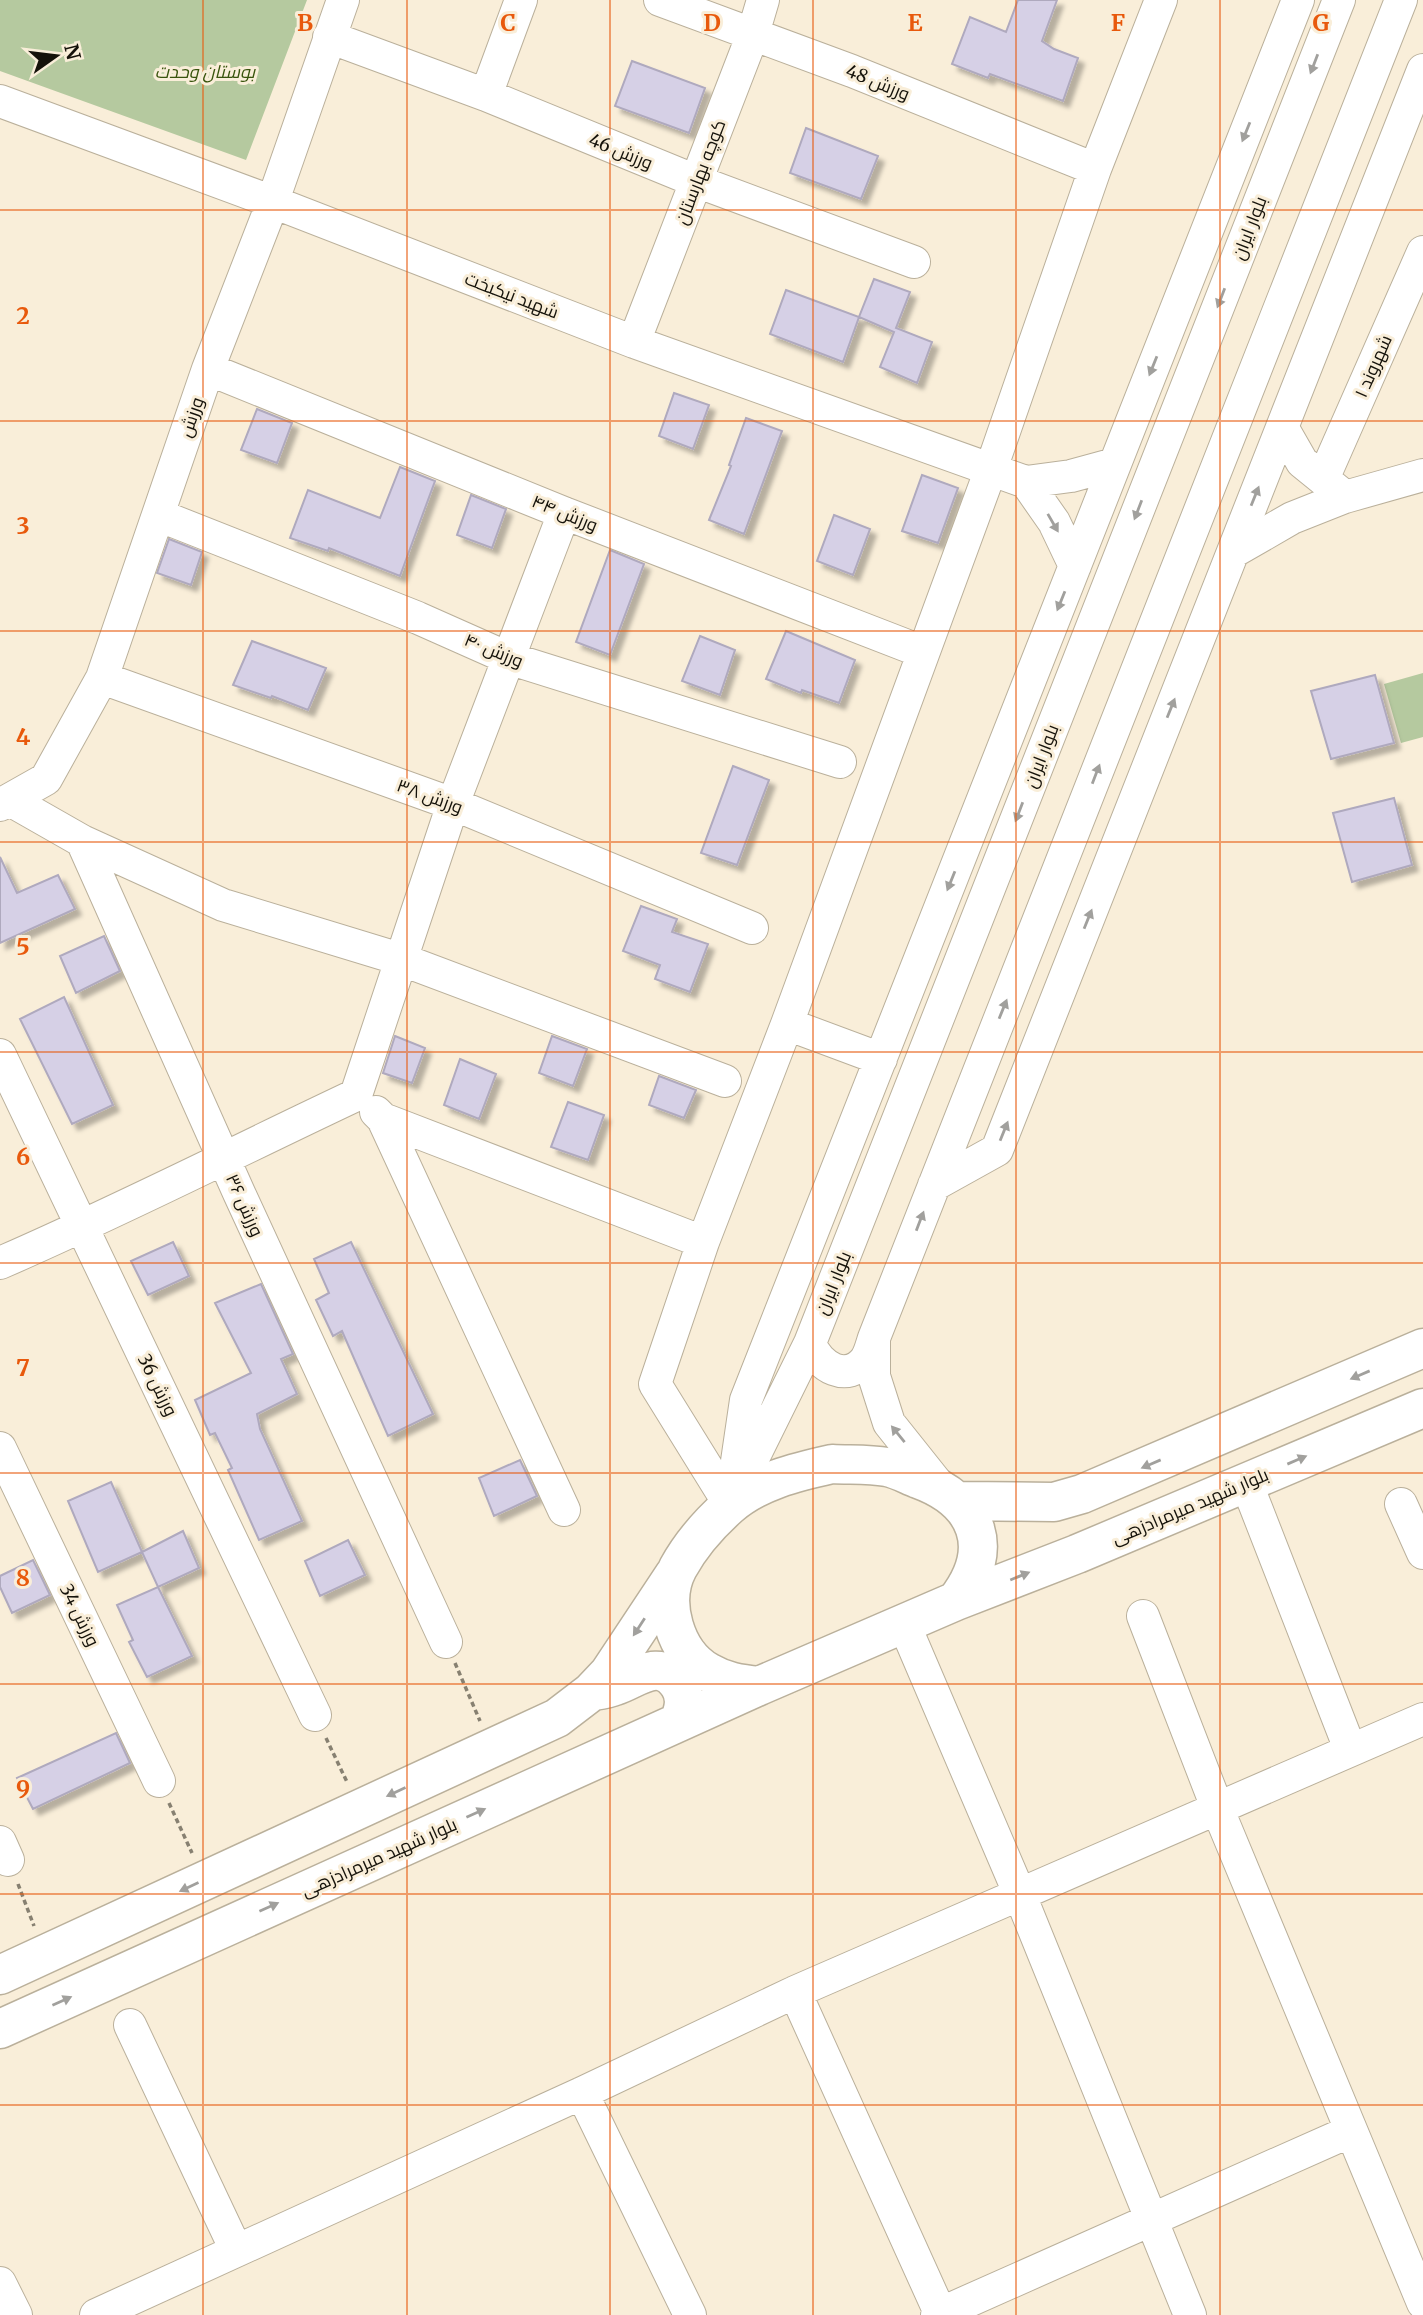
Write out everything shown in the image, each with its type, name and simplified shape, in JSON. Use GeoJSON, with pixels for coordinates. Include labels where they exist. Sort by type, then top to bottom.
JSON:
{"type":"FeatureCollection","features":[{"type":"Feature","properties":{"kind":"main road"},"geometry":{"type":"LineString","coordinates":[[0,1975],[557,1718],[591,1692],[610,1673],[692,1546],[730,1505],[778,1477],[832,1464],[888,1468],[949,1494],[1054,1502],[1082,1494],[1423,1348]]}},
{"type":"Feature","properties":{"kind":"main road","name":"بلوار شهید میرمرادزهی"},"geometry":{"type":"LineString","coordinates":[[0,2029],[759,1686],[956,1601],[1423,1408]]}},
{"type":"Feature","properties":{"kind":"main road"},"geometry":{"type":"LineString","coordinates":[[949,1494],[971,1519],[978,1540],[977,1563],[970,1584],[956,1601]]}},
{"type":"Feature","properties":{"kind":"main road"},"geometry":{"type":"LineString","coordinates":[[677,1570],[670,1598],[673,1626],[685,1652],[706,1671],[731,1683],[759,1686]]}},
{"type":"Feature","properties":{"kind":"main road"},"geometry":{"type":"LineString","coordinates":[[591,1692],[615,1686],[644,1672],[655,1670],[666,1673],[675,1680],[685,1700],[679,1722]]}},
{"type":"Feature","properties":{"kind":"street","name":"ورزش"},"geometry":{"type":"LineString","coordinates":[[5,802],[46,779],[102,678],[208,369],[272,202],[344,0]]}},
{"type":"Feature","properties":{"kind":"street"},"geometry":{"type":"LineString","coordinates":[[486,95],[522,0]]}},
{"type":"Feature","properties":{"kind":"street","name":"ورزش 48"},"geometry":{"type":"LineString","coordinates":[[660,0],[852,71],[1095,169]]}},
{"type":"Feature","properties":{"kind":"street","name":"کوچه بهارستان"},"geometry":{"type":"LineString","coordinates":[[634,342],[753,34],[763,0]]}},
{"type":"Feature","properties":{"kind":"street"},"geometry":{"type":"LineString","coordinates":[[730,1505],[654,1384],[703,1242],[787,1024],[990,469],[1095,169],[1161,0]]}},
{"type":"Feature","properties":{"kind":"street"},"geometry":{"type":"LineString","coordinates":[[730,1505],[746,1400],[1298,0]]}},
{"type":"Feature","properties":{"kind":"street","name":"بلوار ایران"},"geometry":{"type":"LineString","coordinates":[[730,1505],[810,1343],[1339,0]]}},
{"type":"Feature","properties":{"kind":"street"},"geometry":{"type":"LineString","coordinates":[[810,1343],[819,1362],[839,1371],[850,1370],[867,1358],[1401,0]]}},
{"type":"Feature","properties":{"kind":"street","name":"ورزش 46"},"geometry":{"type":"LineString","coordinates":[[329,37],[486,95],[696,181],[914,262]]}},
{"type":"Feature","properties":{"kind":"street"},"geometry":{"type":"LineString","coordinates":[[934,1185],[997,1150],[1423,70]]}},
{"type":"Feature","properties":{"kind":"street","name":"شهید نیکبخت"},"geometry":{"type":"LineString","coordinates":[[0,101],[272,202],[634,342],[1026,482]]}},
{"type":"Feature","properties":{"kind":"street"},"geometry":{"type":"LineString","coordinates":[[1323,197],[1366,214]]}},
{"type":"Feature","properties":{"kind":"street","name":"شهروند ۱"},"geometry":{"type":"LineString","coordinates":[[1334,488],[1423,252]]}},
{"type":"Feature","properties":{"kind":"street","name":"ورزش ۴۴"},"geometry":{"type":"LineString","coordinates":[[208,369],[564,513],[923,652]]}},
{"type":"Feature","properties":{"kind":"street"},"geometry":{"type":"LineString","coordinates":[[1282,427],[1302,463],[1334,488]]}},
{"type":"Feature","properties":{"kind":"street"},"geometry":{"type":"LineString","coordinates":[[1074,566],[1054,522],[1026,482],[1071,476],[1115,464]]}},
{"type":"Feature","properties":{"kind":"street"},"geometry":{"type":"LineString","coordinates":[[1233,552],[1292,518],[1334,488],[1423,475]]}},
{"type":"Feature","properties":{"kind":"street"},"geometry":{"type":"LineString","coordinates":[[0,1263],[82,1227],[356,1095],[453,804],[564,513]]}},
{"type":"Feature","properties":{"kind":"street","name":"ورزش ۴۰"},"geometry":{"type":"LineString","coordinates":[[158,514],[418,618],[508,658],[840,762]]}},
{"type":"Feature","properties":{"kind":"street","name":"ورزش ۳۸"},"geometry":{"type":"LineString","coordinates":[[102,678],[453,804],[752,928]]}},
{"type":"Feature","properties":{"kind":"street"},"geometry":{"type":"LineString","coordinates":[[5,802],[82,841],[223,905],[400,959],[725,1081]]}},
{"type":"Feature","properties":{"kind":"street","name":"ورزش ۳۶"},"geometry":{"type":"LineString","coordinates":[[82,841],[223,1157],[446,1642]]}},
{"type":"Feature","properties":{"kind":"street"},"geometry":{"type":"LineString","coordinates":[[787,1024],[881,1059]]}},
{"type":"Feature","properties":{"kind":"street","name":"ورزش 36"},"geometry":{"type":"LineString","coordinates":[[0,1055],[315,1715]]}},
{"type":"Feature","properties":{"kind":"street"},"geometry":{"type":"LineString","coordinates":[[356,1095],[383,1119],[703,1242]]}},
{"type":"Feature","properties":{"kind":"street"},"geometry":{"type":"LineString","coordinates":[[383,1119],[564,1510]]}},
{"type":"Feature","properties":{"kind":"street"},"geometry":{"type":"LineString","coordinates":[[874,1338],[874,1376],[889,1423],[949,1494]]}},
{"type":"Feature","properties":{"kind":"street","name":"ورزش 34"},"geometry":{"type":"LineString","coordinates":[[0,1448],[159,1781]]}},
{"type":"Feature","properties":{"kind":"street"},"geometry":{"type":"LineString","coordinates":[[1246,1482],[1350,1749]]}},
{"type":"Feature","properties":{"kind":"street"},"geometry":{"type":"LineString","coordinates":[[1401,1503],[1423,1553]]}},
{"type":"Feature","properties":{"kind":"street"},"geometry":{"type":"LineString","coordinates":[[1143,1616],[1218,1810],[1423,2304],[1401,2315]]}},
{"type":"Feature","properties":{"kind":"street"},"geometry":{"type":"LineString","coordinates":[[904,1623],[1020,1895],[1190,2315]]}},
{"type":"Feature","properties":{"kind":"street"},"geometry":{"type":"LineString","coordinates":[[96,2315],[582,2093],[795,1992],[1423,1719]]}},
{"type":"Feature","properties":{"kind":"street"},"geometry":{"type":"LineString","coordinates":[[795,1992],[939,2315],[1351,2131]]}},
{"type":"Feature","properties":{"kind":"street"},"geometry":{"type":"LineString","coordinates":[[130,2025],[236,2250]]}},
{"type":"Feature","properties":{"kind":"street"},"geometry":{"type":"LineString","coordinates":[[582,2093],[690,2315]]}},
{"type":"Feature","properties":{"kind":"street"},"geometry":{"type":"LineString","coordinates":[[0,2283],[16,2315]]}},
{"type":"Feature","properties":{"kind":"path"},"geometry":{"type":"LineString","coordinates":[[446,1642],[492,1748]]}},
{"type":"Feature","properties":{"kind":"path"},"geometry":{"type":"LineString","coordinates":[[315,1715],[360,1809]]}},
{"type":"Feature","properties":{"kind":"path"},"geometry":{"type":"LineString","coordinates":[[159,1781],[204,1881]]}},
{"type":"Feature","properties":{"kind":"path"},"geometry":{"type":"LineString","coordinates":[[4,1851],[45,1954]]}},
{"type":"Feature","properties":{"kind":"green space","name":"بوستان وحدت"},"geometry":{"type":"Polygon","coordinates":[[[0,0],[307,0],[246,160],[0,71],[0,0]]]}},
{"type":"Feature","properties":{"kind":"green space"},"geometry":{"type":"Polygon","coordinates":[[[1423,673],[1423,737],[1401,743],[1384,684],[1423,673]]]}},
{"type":"Feature","properties":{"kind":"building"},"geometry":{"type":"Polygon","coordinates":[[[1018,0],[1057,0],[1042,41],[1054,49],[1078,58],[1063,101],[990,74],[988,78],[952,64],[970,17],[1006,32],[1018,0]]]}},
{"type":"Feature","properties":{"kind":"building"},"geometry":{"type":"Polygon","coordinates":[[[632,61],[705,88],[689,133],[615,106],[632,61]]]}},
{"type":"Feature","properties":{"kind":"building"},"geometry":{"type":"Polygon","coordinates":[[[806,128],[878,156],[861,199],[790,173],[806,128]]]}},
{"type":"Feature","properties":{"kind":"building"},"geometry":{"type":"Polygon","coordinates":[[[874,279],[910,292],[896,328],[932,342],[917,383],[880,367],[894,332],[859,317],[874,279]]]}},
{"type":"Feature","properties":{"kind":"building"},"geometry":{"type":"Polygon","coordinates":[[[786,290],[859,317],[843,362],[770,334],[786,290]]]}},
{"type":"Feature","properties":{"kind":"building"},"geometry":{"type":"Polygon","coordinates":[[[674,393],[709,405],[693,449],[659,436],[674,393]]]}},
{"type":"Feature","properties":{"kind":"building"},"geometry":{"type":"Polygon","coordinates":[[[257,409],[292,423],[277,463],[241,450],[257,409]]]}},
{"type":"Feature","properties":{"kind":"building"},"geometry":{"type":"Polygon","coordinates":[[[746,418],[782,431],[744,534],[709,520],[731,466],[729,465],[746,418]]]}},
{"type":"Feature","properties":{"kind":"building"},"geometry":{"type":"Polygon","coordinates":[[[400,467],[435,481],[400,576],[329,548],[328,551],[290,538],[308,490],[380,518],[400,467]]]}},
{"type":"Feature","properties":{"kind":"building"},"geometry":{"type":"Polygon","coordinates":[[[922,475],[958,488],[938,543],[902,531],[922,475]]]}},
{"type":"Feature","properties":{"kind":"building"},"geometry":{"type":"Polygon","coordinates":[[[471,495],[506,509],[492,548],[457,535],[471,495]]]}},
{"type":"Feature","properties":{"kind":"building"},"geometry":{"type":"Polygon","coordinates":[[[834,515],[870,529],[853,575],[817,561],[834,515]]]}},
{"type":"Feature","properties":{"kind":"building"},"geometry":{"type":"Polygon","coordinates":[[[169,539],[202,552],[191,585],[157,573],[169,539]]]}},
{"type":"Feature","properties":{"kind":"building"},"geometry":{"type":"Polygon","coordinates":[[[610,550],[644,564],[610,655],[576,642],[610,550]]]}},
{"type":"Feature","properties":{"kind":"building"},"geometry":{"type":"Polygon","coordinates":[[[786,631],[855,660],[839,703],[802,690],[801,693],[766,679],[786,631]]]}},
{"type":"Feature","properties":{"kind":"building"},"geometry":{"type":"Polygon","coordinates":[[[700,636],[735,650],[720,695],[682,681],[700,636]]]}},
{"type":"Feature","properties":{"kind":"building"},"geometry":{"type":"Polygon","coordinates":[[[252,641],[326,668],[308,710],[233,685],[252,641]]]}},
{"type":"Feature","properties":{"kind":"building"},"geometry":{"type":"Polygon","coordinates":[[[1375,675],[1394,743],[1331,759],[1311,691],[1375,675]]]}},
{"type":"Feature","properties":{"kind":"building"},"geometry":{"type":"Polygon","coordinates":[[[733,766],[769,780],[737,865],[701,853],[733,766]]]}},
{"type":"Feature","properties":{"kind":"building"},"geometry":{"type":"Polygon","coordinates":[[[1394,798],[1412,865],[1352,882],[1333,813],[1394,798]]]}},
{"type":"Feature","properties":{"kind":"building"},"geometry":{"type":"Polygon","coordinates":[[[0,857],[17,893],[58,875],[75,909],[0,943],[0,857]]]}},
{"type":"Feature","properties":{"kind":"building"},"geometry":{"type":"Polygon","coordinates":[[[641,906],[677,919],[672,932],[708,944],[690,992],[655,979],[660,965],[623,951],[641,906]]]}},
{"type":"Feature","properties":{"kind":"building"},"geometry":{"type":"Polygon","coordinates":[[[104,936],[120,971],[76,993],[60,956],[104,936]]]}},
{"type":"Feature","properties":{"kind":"building"},"geometry":{"type":"Polygon","coordinates":[[[64,997],[113,1105],[72,1124],[20,1019],[64,997]]]}},
{"type":"Feature","properties":{"kind":"building"},"geometry":{"type":"Polygon","coordinates":[[[395,1036],[425,1048],[412,1083],[383,1073],[395,1036]]]}},
{"type":"Feature","properties":{"kind":"building"},"geometry":{"type":"Polygon","coordinates":[[[552,1036],[587,1049],[573,1086],[539,1073],[552,1036]]]}},
{"type":"Feature","properties":{"kind":"building"},"geometry":{"type":"Polygon","coordinates":[[[460,1059],[496,1074],[479,1119],[444,1105],[460,1059]]]}},
{"type":"Feature","properties":{"kind":"building"},"geometry":{"type":"Polygon","coordinates":[[[659,1076],[696,1090],[684,1118],[649,1105],[659,1076]]]}},
{"type":"Feature","properties":{"kind":"building"},"geometry":{"type":"Polygon","coordinates":[[[568,1102],[604,1115],[588,1160],[551,1147],[568,1102]]]}},
{"type":"Feature","properties":{"kind":"building"},"geometry":{"type":"Polygon","coordinates":[[[173,1242],[189,1276],[148,1295],[131,1261],[173,1242]]]}},
{"type":"Feature","properties":{"kind":"building"},"geometry":{"type":"Polygon","coordinates":[[[351,1242],[433,1414],[388,1436],[342,1331],[333,1336],[316,1300],[329,1293],[314,1259],[351,1242]]]}},
{"type":"Feature","properties":{"kind":"building"},"geometry":{"type":"Polygon","coordinates":[[[261,1284],[293,1354],[281,1359],[297,1394],[257,1414],[260,1429],[302,1521],[259,1540],[228,1470],[232,1468],[215,1433],[210,1435],[195,1400],[251,1373],[215,1303],[261,1284]]]}},
{"type":"Feature","properties":{"kind":"building"},"geometry":{"type":"Polygon","coordinates":[[[520,1460],[537,1496],[494,1516],[479,1478],[520,1460]]]}},
{"type":"Feature","properties":{"kind":"building"},"geometry":{"type":"Polygon","coordinates":[[[111,1482],[142,1552],[98,1572],[68,1501],[111,1482]]]}},
{"type":"Feature","properties":{"kind":"building"},"geometry":{"type":"Polygon","coordinates":[[[183,1531],[199,1568],[158,1587],[142,1552],[183,1531]]]}},
{"type":"Feature","properties":{"kind":"building"},"geometry":{"type":"Polygon","coordinates":[[[348,1540],[365,1575],[320,1596],[305,1561],[348,1540]]]}},
{"type":"Feature","properties":{"kind":"building"},"geometry":{"type":"Polygon","coordinates":[[[33,1560],[50,1595],[12,1613],[0,1587],[0,1576],[33,1560]]]}},
{"type":"Feature","properties":{"kind":"building"},"geometry":{"type":"Polygon","coordinates":[[[158,1587],[192,1656],[147,1677],[129,1642],[133,1640],[117,1605],[158,1587]]]}},
{"type":"Feature","properties":{"kind":"building"},"geometry":{"type":"Polygon","coordinates":[[[116,1733],[130,1763],[33,1809],[17,1778],[116,1733]]]}}]}
